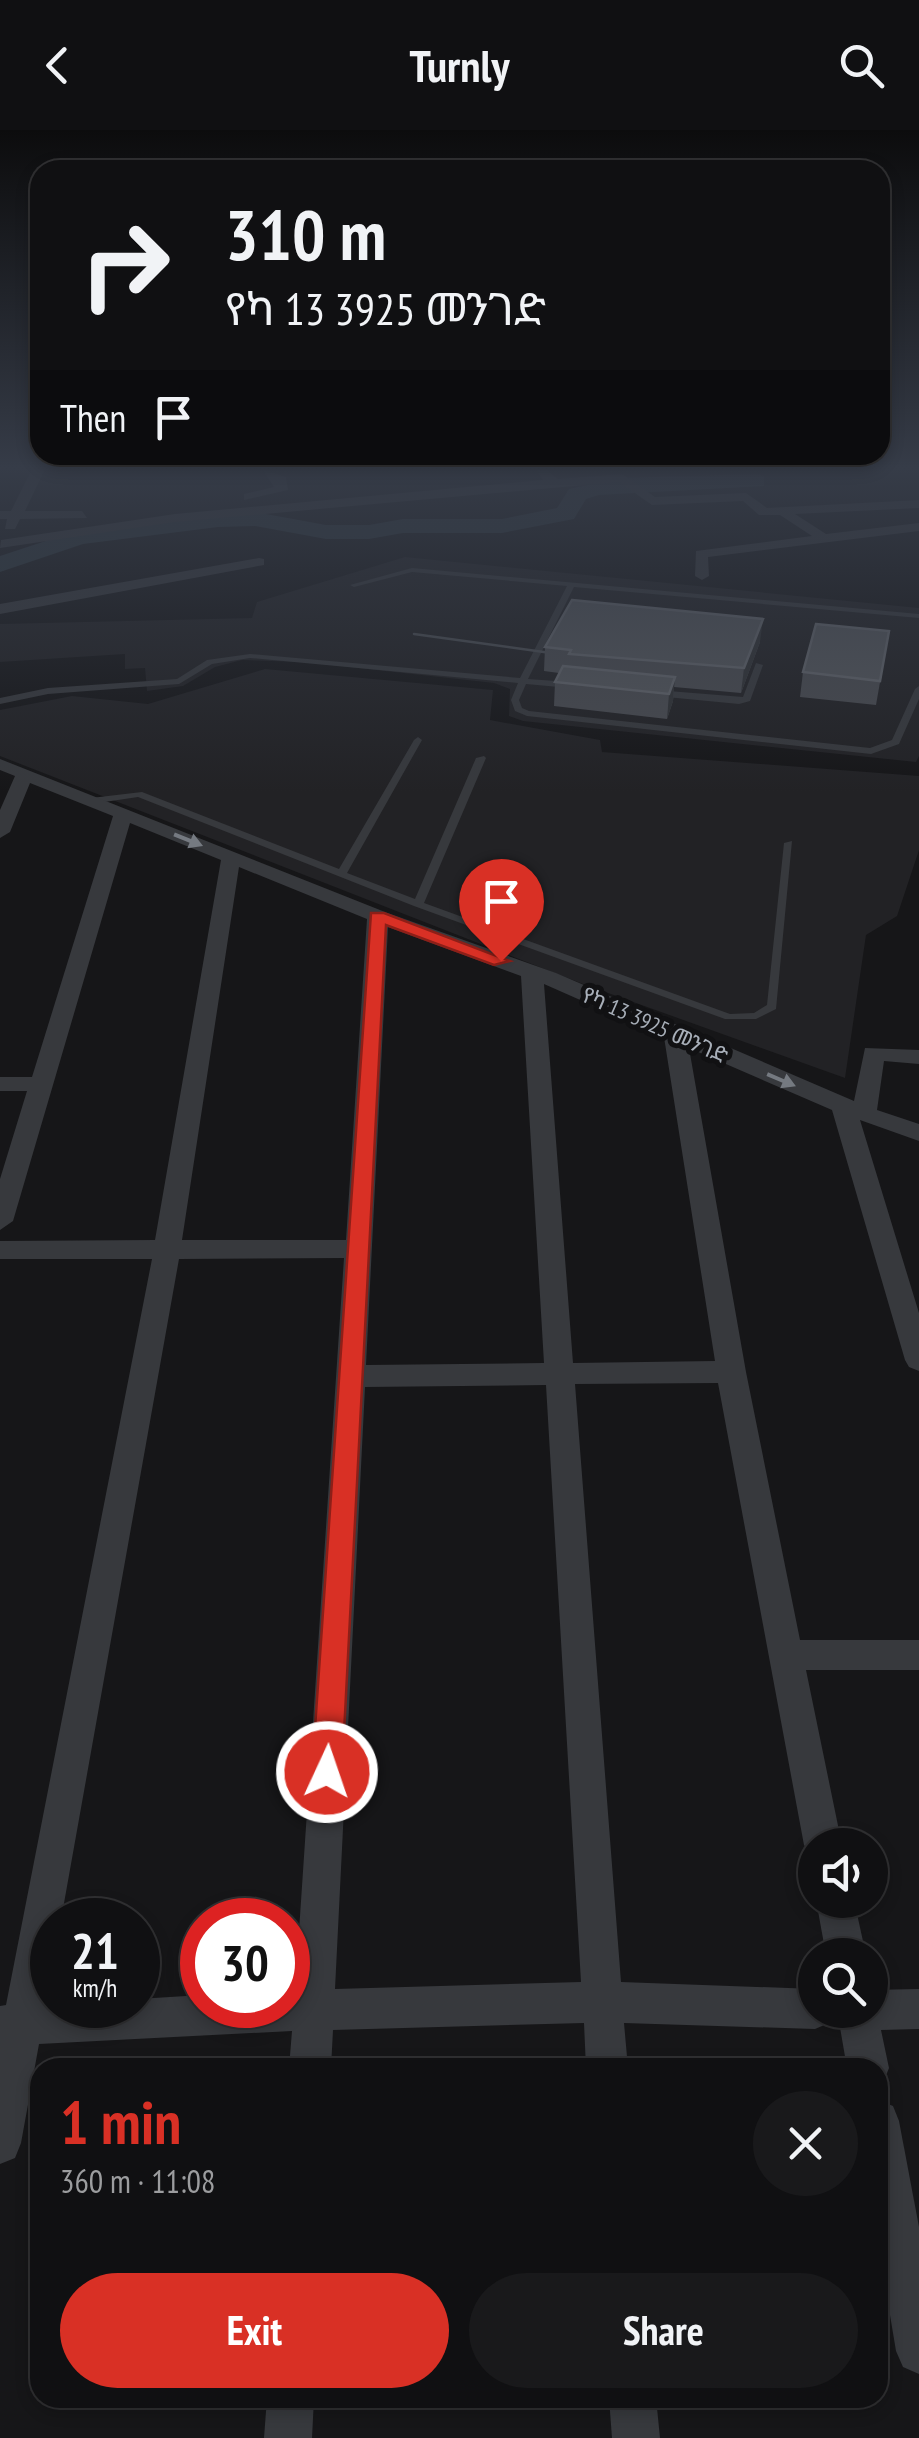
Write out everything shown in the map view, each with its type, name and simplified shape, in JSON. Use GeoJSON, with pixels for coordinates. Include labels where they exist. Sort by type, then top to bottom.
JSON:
{"type":"FeatureCollection","features":[{"type":"Feature","properties":{"kind":"street"},"geometry":{"type":"LineString","coordinates":[[0,609],[178,577]]}},
{"type":"Feature","properties":{"kind":"street","name":"የካ 13 3925 መንገድ"},"geometry":{"type":"LineString","coordinates":[[0,764],[378,916],[540,975],[853,1110],[919,1133]]}},
{"type":"Feature","properties":{"kind":"street"},"geometry":{"type":"LineString","coordinates":[[0,832],[25,774]]}},
{"type":"Feature","properties":{"kind":"street"},"geometry":{"type":"LineString","coordinates":[[0,1221],[123,813]]}},
{"type":"Feature","properties":{"kind":"street"},"geometry":{"type":"LineString","coordinates":[[0,2143],[10,2025],[167,1250],[230,857]]}},
{"type":"Feature","properties":{"kind":"street"},"geometry":{"type":"LineString","coordinates":[[311,2058],[355,1249],[378,916]]}},
{"type":"Feature","properties":{"kind":"street"},"geometry":{"type":"LineString","coordinates":[[540,975],[561,1373],[606,2058]]}},
{"type":"Feature","properties":{"kind":"street"},"geometry":{"type":"LineString","coordinates":[[675,1034],[731,1372],[820,1828]]}},
{"type":"Feature","properties":{"kind":"street"},"geometry":{"type":"LineString","coordinates":[[919,1056],[873,1054],[853,1110],[919,1360]]}},
{"type":"Feature","properties":{"kind":"street"},"geometry":{"type":"LineString","coordinates":[[0,1084],[42,1084]]}},
{"type":"Feature","properties":{"kind":"street"},"geometry":{"type":"LineString","coordinates":[[0,1250],[355,1249]]}},
{"type":"Feature","properties":{"kind":"street"},"geometry":{"type":"LineString","coordinates":[[350,1376],[731,1372]]}},
{"type":"Feature","properties":{"kind":"street"},"geometry":{"type":"LineString","coordinates":[[784,1655],[919,1655]]}},
{"type":"Feature","properties":{"kind":"street"},"geometry":{"type":"LineString","coordinates":[[10,2025],[313,2010],[602,2002],[798,2008]]}},
{"type":"Feature","properties":{"kind":"street"},"geometry":{"type":"LineString","coordinates":[[888,2010],[919,2009]]}},
{"type":"Feature","properties":{"kind":"street"},"geometry":{"type":"LineString","coordinates":[[860,2028],[866,2058]]}},
{"type":"Feature","properties":{"kind":"street"},"geometry":{"type":"LineString","coordinates":[[888,2178],[919,2351]]}},
{"type":"Feature","properties":{"kind":"street"},"geometry":{"type":"LineString","coordinates":[[288,2438],[290,2408]]}},
{"type":"Feature","properties":{"kind":"street"},"geometry":{"type":"LineString","coordinates":[[634,2408],[636,2438]]}},
{"type":"Feature","properties":{"kind":"lane"},"geometry":{"type":"LineString","coordinates":[[354,584],[384,577]]}},
{"type":"Feature","properties":{"kind":"lane"},"geometry":{"type":"LineString","coordinates":[[483,577],[919,616]]}},
{"type":"Feature","properties":{"kind":"lane"},"geometry":{"type":"LineString","coordinates":[[571,585],[522,680],[516,700],[518,708],[527,713],[870,751],[896,742],[919,689]]}},
{"type":"Feature","properties":{"kind":"lane"},"geometry":{"type":"LineString","coordinates":[[0,701],[48,691],[179,681],[210,662],[250,656],[582,686]]}},
{"type":"Feature","properties":{"kind":"lane"},"geometry":{"type":"LineString","coordinates":[[641,692],[740,701],[747,699],[759,664]]}},
{"type":"Feature","properties":{"kind":"lane"},"geometry":{"type":"LineString","coordinates":[[342,873],[418,740]]}},
{"type":"Feature","properties":{"kind":"lane"},"geometry":{"type":"LineString","coordinates":[[418,904],[481,758]]}},
{"type":"Feature","properties":{"kind":"lane"},"geometry":{"type":"LineString","coordinates":[[91,800],[139,794],[418,904],[729,1017],[756,1016],[772,1007],[790,843]]}},
{"type":"Feature","properties":{"kind":"lane"},"geometry":{"type":"LineString","coordinates":[[540,975],[568,958]]}},
{"type":"Feature","properties":{"kind":"shaded area"},"geometry":{"type":"Polygon","coordinates":[[[340,577],[604,577],[919,608],[919,756],[916,762],[523,721],[509,716],[510,689],[494,683],[304,662],[242,660],[215,667],[183,686],[147,691],[145,668],[125,669],[125,654],[0,662],[0,624],[252,618],[257,602],[340,577]]]}},
{"type":"Feature","properties":{"kind":"shaded area"},"geometry":{"type":"Polygon","coordinates":[[[265,669],[493,690],[490,720],[600,740],[602,752],[919,776],[919,850],[897,916],[866,935],[845,1078],[583,984],[0,756],[0,710],[72,696],[148,704],[265,669]]]}},
{"type":"Feature","properties":{"kind":"building"},"geometry":{"type":"Polygon","coordinates":[[[572,600],[763,619],[744,668],[569,654],[571,650],[545,647],[572,600]]]}},
{"type":"Feature","properties":{"kind":"building"},"geometry":{"type":"Polygon","coordinates":[[[816,624],[889,631],[880,681],[803,672],[816,624]]]}},
{"type":"Feature","properties":{"kind":"building"},"geometry":{"type":"Polygon","coordinates":[[[563,666],[675,677],[669,694],[555,682],[563,666]]]}},
{"type":"Feature","properties":{"kind":"tram line"},"geometry":{"type":"LineString","coordinates":[[414,634],[558,654]]}},
{"type":"Feature","properties":{"kind":"route"},"geometry":{"type":"LineString","coordinates":[[327,1772],[355,1249],[378,916],[501,961]]}}]}
